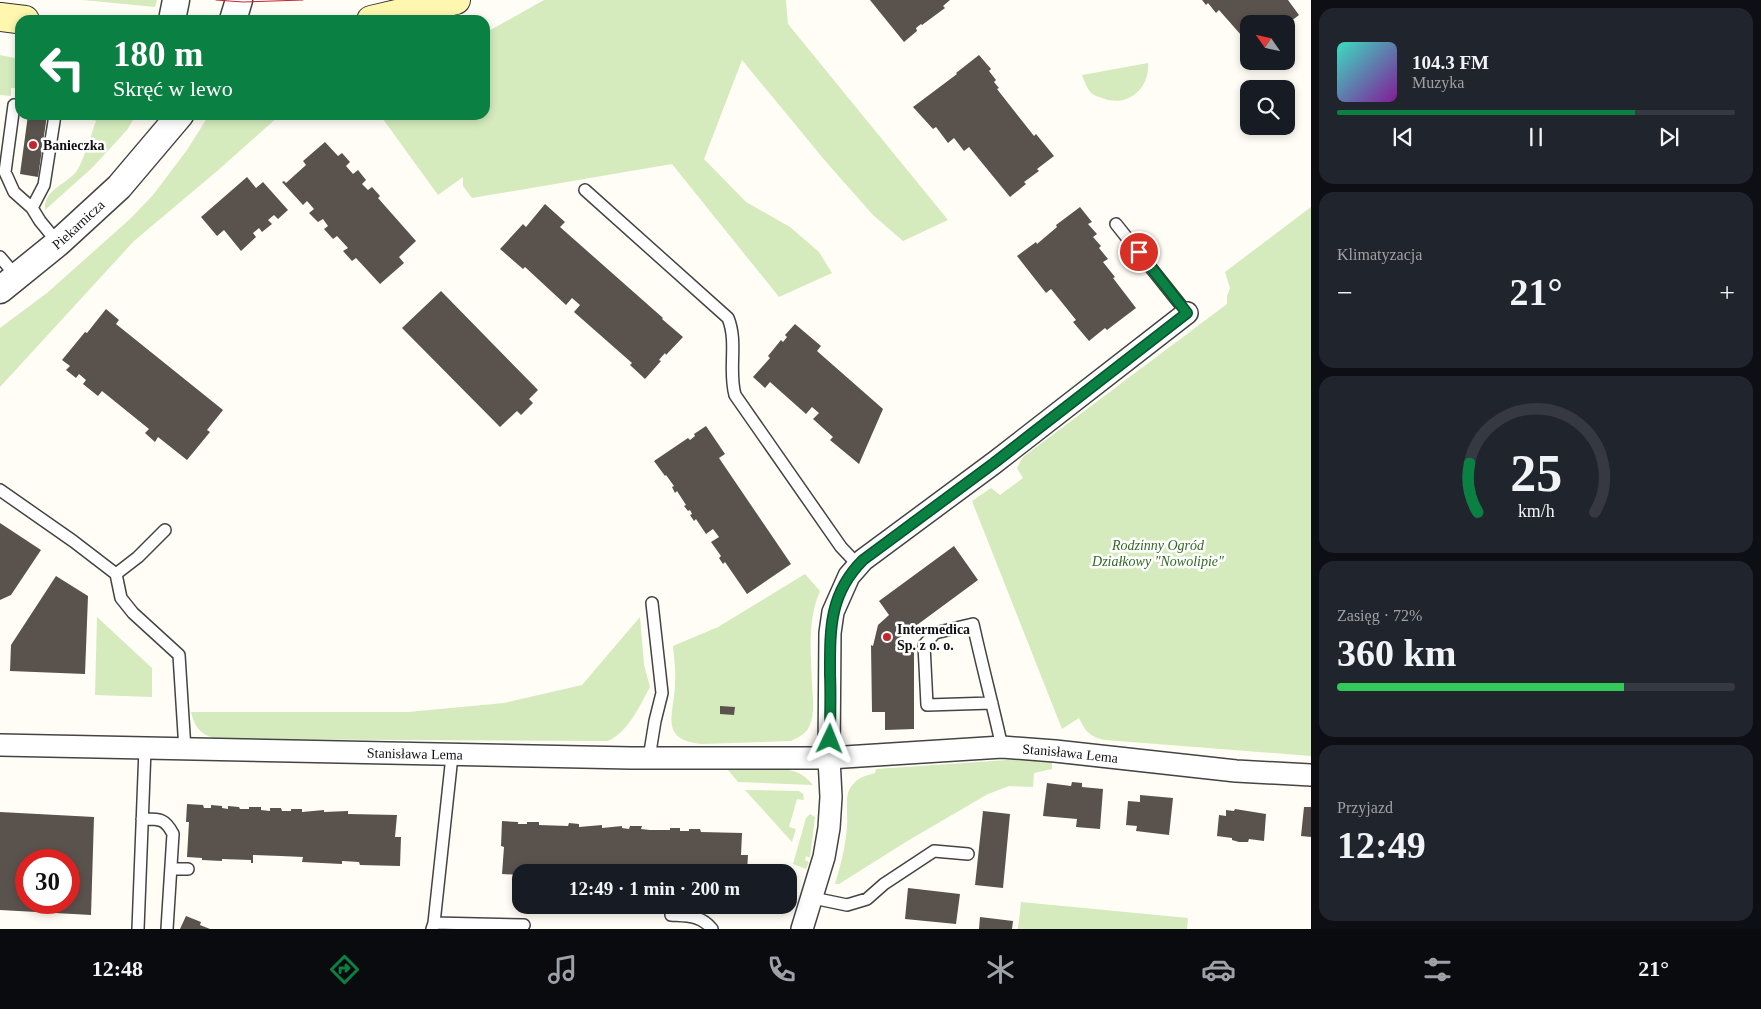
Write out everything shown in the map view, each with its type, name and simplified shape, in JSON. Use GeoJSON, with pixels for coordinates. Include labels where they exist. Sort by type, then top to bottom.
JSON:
{"type":"FeatureCollection","features":[{"type":"Feature","properties":{"kind":"main road"},"geometry":{"type":"LineString","coordinates":[[392,15],[456,0]]}},
{"type":"Feature","properties":{"kind":"main road"},"geometry":{"type":"LineString","coordinates":[[0,17],[15,19]]}},
{"type":"Feature","properties":{"kind":"street"},"geometry":{"type":"LineString","coordinates":[[173,15],[176,0]]}},
{"type":"Feature","properties":{"kind":"street"},"geometry":{"type":"LineString","coordinates":[[234,15],[239,0]]}},
{"type":"Feature","properties":{"kind":"street","name":"Piekarnicza"},"geometry":{"type":"LineString","coordinates":[[150,151],[157,120]]}},
{"type":"Feature","properties":{"kind":"street","name":"Piekarnicza"},"geometry":{"type":"LineString","coordinates":[[8,284],[58,243],[119,187],[176,120]]}},
{"type":"Feature","properties":{"kind":"street"},"geometry":{"type":"LineString","coordinates":[[802,929],[824,857],[829,828],[831,797],[829,758],[830,633],[833,612],[842,588],[849,576],[858,565],[994,463],[1187,313]]}},
{"type":"Feature","properties":{"kind":"street","name":"Stanisława Lema"},"geometry":{"type":"LineString","coordinates":[[0,745],[452,756],[649,758],[829,758],[1002,747],[1236,771],[1311,775]]}},
{"type":"Feature","properties":{"kind":"lane"},"geometry":{"type":"LineString","coordinates":[[14,105],[5,172],[14,192],[32,208],[58,243]]}},
{"type":"Feature","properties":{"kind":"lane"},"geometry":{"type":"LineString","coordinates":[[32,208],[44,185],[54,120]]}},
{"type":"Feature","properties":{"kind":"lane"},"geometry":{"type":"LineString","coordinates":[[585,190],[728,318],[732,329],[732,384],[735,395],[841,547],[858,565]]}},
{"type":"Feature","properties":{"kind":"lane"},"geometry":{"type":"LineString","coordinates":[[1116,224],[1187,313]]}},
{"type":"Feature","properties":{"kind":"lane"},"geometry":{"type":"LineString","coordinates":[[0,257],[8,284]]}},
{"type":"Feature","properties":{"kind":"lane"},"geometry":{"type":"LineString","coordinates":[[0,490],[73,541],[116,574],[121,598],[133,613],[179,655],[184,750]]}},
{"type":"Feature","properties":{"kind":"lane"},"geometry":{"type":"LineString","coordinates":[[116,574],[138,557],[164,530]]}},
{"type":"Feature","properties":{"kind":"lane"},"geometry":{"type":"LineString","coordinates":[[649,758],[662,694],[652,603]]}},
{"type":"Feature","properties":{"kind":"lane"},"geometry":{"type":"LineString","coordinates":[[992,703],[926,705],[924,645],[935,633],[973,624],[992,703],[1002,747]]}},
{"type":"Feature","properties":{"kind":"lane"},"geometry":{"type":"LineString","coordinates":[[138,929],[145,749]]}},
{"type":"Feature","properties":{"kind":"lane"},"geometry":{"type":"LineString","coordinates":[[452,756],[433,926],[524,925]]}},
{"type":"Feature","properties":{"kind":"lane"},"geometry":{"type":"LineString","coordinates":[[142,819],[161,819],[169,826],[173,834],[167,929]]}},
{"type":"Feature","properties":{"kind":"lane"},"geometry":{"type":"LineString","coordinates":[[813,898],[847,905],[868,899],[884,884],[934,851],[968,854]]}},
{"type":"Feature","properties":{"kind":"lane"},"geometry":{"type":"LineString","coordinates":[[171,869],[188,869]]}},
{"type":"Feature","properties":{"kind":"lane"},"geometry":{"type":"LineString","coordinates":[[671,915],[695,916],[712,929]]}},
{"type":"Feature","properties":{"kind":"green space"},"geometry":{"type":"Polygon","coordinates":[[[83,0],[157,0],[155,7],[83,0]]]}},
{"type":"Feature","properties":{"kind":"green space"},"geometry":{"type":"Polygon","coordinates":[[[544,0],[786,0],[788,24],[948,220],[903,241],[873,215],[827,163],[742,60],[704,159],[746,202],[790,227],[819,252],[832,273],[779,297],[672,164],[472,198],[463,186],[463,177],[438,195],[384,120],[490,120],[490,30],[544,0]]]}},
{"type":"Feature","properties":{"kind":"green space"},"geometry":{"type":"Polygon","coordinates":[[[0,55],[15,58],[15,88],[11,88],[11,96],[0,95],[0,55]]]}},
{"type":"Feature","properties":{"kind":"green space"},"geometry":{"type":"Polygon","coordinates":[[[1148,63],[1148,72],[1141,88],[1128,98],[1120,100],[1111,100],[1091,93],[1082,75],[1148,63]]]}},
{"type":"Feature","properties":{"kind":"green space"},"geometry":{"type":"Polygon","coordinates":[[[94,120],[133,120],[127,130],[92,168],[45,210],[47,197],[76,172],[96,121],[94,120]]]}},
{"type":"Feature","properties":{"kind":"green space"},"geometry":{"type":"Polygon","coordinates":[[[206,120],[274,120],[134,241],[0,387],[0,328],[47,293],[130,219],[153,195],[187,150],[206,120]]]}},
{"type":"Feature","properties":{"kind":"green space","name":"Rodzinny Ogród Działkowy \"Nowolipie\""},"geometry":{"type":"Polygon","coordinates":[[[1311,207],[1311,756],[1105,740],[1089,733],[1079,718],[1062,729],[972,501],[991,488],[1000,495],[1023,478],[1017,468],[1023,457],[1227,304],[1230,288],[1225,272],[1311,207]]]}},
{"type":"Feature","properties":{"kind":"green space"},"geometry":{"type":"Polygon","coordinates":[[[805,574],[820,591],[811,625],[813,707],[811,722],[806,732],[791,741],[702,744],[679,737],[674,731],[672,723],[675,678],[673,646],[718,627],[805,574]]]}},
{"type":"Feature","properties":{"kind":"green space"},"geometry":{"type":"Polygon","coordinates":[[[97,617],[152,668],[152,697],[95,695],[97,617]]]}},
{"type":"Feature","properties":{"kind":"green space"},"geometry":{"type":"Polygon","coordinates":[[[640,617],[644,665],[650,687],[628,725],[608,741],[219,739],[208,736],[200,731],[191,712],[408,712],[504,703],[582,685],[640,617]]]}},
{"type":"Feature","properties":{"kind":"green space"},"geometry":{"type":"Polygon","coordinates":[[[1037,758],[1052,759],[1052,769],[1034,773],[1033,787],[1009,786],[988,794],[839,884],[835,884],[846,840],[848,794],[851,786],[860,778],[875,773],[876,769],[1037,758]]]}},
{"type":"Feature","properties":{"kind":"green space"},"geometry":{"type":"Polygon","coordinates":[[[781,769],[799,773],[813,785],[738,782],[728,770],[781,769]]]}},
{"type":"Feature","properties":{"kind":"green space"},"geometry":{"type":"Polygon","coordinates":[[[745,790],[799,791],[803,794],[804,800],[797,799],[789,827],[796,829],[792,842],[745,790]]]}},
{"type":"Feature","properties":{"kind":"green space"},"geometry":{"type":"Polygon","coordinates":[[[810,814],[815,817],[810,858],[806,856],[805,860],[809,862],[806,869],[793,864],[806,818],[810,814]]]}},
{"type":"Feature","properties":{"kind":"green space"},"geometry":{"type":"Polygon","coordinates":[[[1021,902],[1188,918],[1187,929],[1018,929],[1021,902]]]}},
{"type":"Feature","properties":{"kind":"building"},"geometry":{"type":"Polygon","coordinates":[[[870,0],[950,0],[943,6],[945,8],[916,28],[917,31],[904,42],[870,0]]]}},
{"type":"Feature","properties":{"kind":"building"},"geometry":{"type":"Polygon","coordinates":[[[1202,0],[1288,0],[1299,15],[1295,18],[1295,15],[1240,15],[1240,34],[1219,10],[1216,13],[1208,3],[1206,5],[1202,0]]]}},
{"type":"Feature","properties":{"kind":"building"},"geometry":{"type":"Polygon","coordinates":[[[979,55],[991,69],[989,71],[996,80],[994,82],[999,88],[997,89],[1034,136],[1036,134],[1054,156],[1037,169],[1039,171],[1024,182],[1026,184],[1010,197],[969,147],[964,151],[954,138],[948,143],[936,127],[933,129],[913,107],[979,55]]]}},
{"type":"Feature","properties":{"kind":"building","name":"Banieczka"},"geometry":{"type":"Polygon","coordinates":[[[27,120],[46,120],[38,177],[20,174],[27,120]]]}},
{"type":"Feature","properties":{"kind":"building"},"geometry":{"type":"Polygon","coordinates":[[[325,142],[338,156],[342,153],[350,162],[346,166],[353,174],[358,170],[366,180],[362,184],[368,190],[372,187],[380,196],[378,198],[416,241],[399,257],[404,263],[380,284],[356,258],[352,261],[343,251],[348,248],[337,236],[333,239],[324,229],[328,226],[323,219],[318,222],[309,213],[314,209],[307,201],[303,205],[282,182],[286,183],[306,165],[303,161],[325,142]]]}},
{"type":"Feature","properties":{"kind":"building"},"geometry":{"type":"Polygon","coordinates":[[[247,177],[256,188],[263,182],[288,210],[278,219],[274,215],[268,220],[272,224],[262,232],[259,228],[253,233],[256,237],[241,251],[224,230],[217,236],[201,217],[247,177]]]}},
{"type":"Feature","properties":{"kind":"building"},"geometry":{"type":"Polygon","coordinates":[[[545,204],[565,222],[560,227],[683,337],[666,355],[665,353],[659,360],[661,361],[645,379],[630,365],[632,363],[574,312],[580,305],[572,298],[566,305],[525,267],[523,269],[500,249],[523,224],[526,227],[545,204]]]}},
{"type":"Feature","properties":{"kind":"building"},"geometry":{"type":"Polygon","coordinates":[[[1080,207],[1092,222],[1088,224],[1097,234],[1093,237],[1101,246],[1099,248],[1108,259],[1103,262],[1136,308],[1089,341],[1073,322],[1076,320],[1051,289],[1046,293],[1017,256],[1036,242],[1037,244],[1057,227],[1056,225],[1080,207]]]}},
{"type":"Feature","properties":{"kind":"building"},"geometry":{"type":"Polygon","coordinates":[[[441,291],[538,390],[529,399],[533,403],[521,415],[517,411],[500,427],[402,328],[441,291]]]}},
{"type":"Feature","properties":{"kind":"building"},"geometry":{"type":"Polygon","coordinates":[[[106,309],[119,320],[116,324],[223,410],[207,430],[210,432],[187,460],[158,437],[155,442],[145,433],[149,429],[102,391],[98,396],[83,384],[86,380],[79,374],[76,378],[66,370],[70,366],[62,360],[106,309]]]}},
{"type":"Feature","properties":{"kind":"building"},"geometry":{"type":"Polygon","coordinates":[[[795,324],[821,346],[817,351],[883,409],[859,464],[830,440],[833,437],[813,419],[819,413],[812,407],[806,414],[770,382],[765,388],[753,377],[770,358],[768,356],[781,340],[783,342],[787,337],[785,335],[795,324]]]}},
{"type":"Feature","properties":{"kind":"building"},"geometry":{"type":"Polygon","coordinates":[[[706,426],[725,454],[719,458],[791,564],[747,594],[725,562],[723,564],[719,558],[721,556],[711,542],[719,537],[713,529],[706,534],[696,519],[694,521],[690,515],[692,514],[690,510],[688,511],[684,506],[686,505],[677,491],[675,493],[672,487],[674,486],[654,461],[688,438],[690,440],[695,436],[694,434],[706,426]]]}},
{"type":"Feature","properties":{"kind":"building"},"geometry":{"type":"Polygon","coordinates":[[[0,523],[41,550],[11,595],[0,600],[0,523]]]}},
{"type":"Feature","properties":{"kind":"building","name":"Intermedica Sp. z o. o."},"geometry":{"type":"Polygon","coordinates":[[[954,546],[978,580],[898,639],[896,645],[898,645],[899,652],[914,652],[914,729],[885,730],[885,712],[872,712],[871,645],[873,646],[878,625],[889,615],[879,601],[954,546]]]}},
{"type":"Feature","properties":{"kind":"building"},"geometry":{"type":"Polygon","coordinates":[[[56,576],[88,596],[85,674],[10,671],[11,645],[56,576]]]}},
{"type":"Feature","properties":{"kind":"building"},"geometry":{"type":"Polygon","coordinates":[[[720,706],[735,707],[734,715],[720,714],[720,706]]]}},
{"type":"Feature","properties":{"kind":"building"},"geometry":{"type":"Polygon","coordinates":[[[1072,782],[1082,783],[1082,787],[1103,789],[1100,829],[1076,827],[1077,819],[1043,816],[1047,783],[1071,786],[1072,782]]]}},
{"type":"Feature","properties":{"kind":"building"},"geometry":{"type":"Polygon","coordinates":[[[1140,795],[1173,798],[1169,835],[1136,831],[1137,826],[1126,825],[1128,801],[1140,802],[1140,795]]]}},
{"type":"Feature","properties":{"kind":"building"},"geometry":{"type":"Polygon","coordinates":[[[187,804],[203,805],[204,808],[211,808],[211,805],[222,806],[222,808],[228,809],[228,806],[239,807],[240,809],[261,807],[261,810],[270,811],[270,808],[281,808],[282,811],[302,809],[302,812],[324,810],[324,812],[348,811],[348,814],[397,815],[395,837],[401,837],[400,866],[360,865],[359,862],[342,861],[342,864],[302,862],[303,857],[281,856],[253,855],[253,863],[251,863],[251,860],[222,859],[222,861],[187,857],[189,822],[186,822],[187,804]]]}},
{"type":"Feature","properties":{"kind":"building"},"geometry":{"type":"Polygon","coordinates":[[[1304,807],[1311,807],[1311,837],[1301,836],[1304,807]]]}},
{"type":"Feature","properties":{"kind":"building"},"geometry":{"type":"Polygon","coordinates":[[[1235,809],[1266,814],[1264,841],[1249,839],[1248,842],[1239,842],[1232,840],[1232,838],[1217,836],[1219,815],[1226,816],[1226,810],[1234,811],[1235,809]]]}},
{"type":"Feature","properties":{"kind":"building"},"geometry":{"type":"Polygon","coordinates":[[[983,811],[1010,814],[1003,888],[975,885],[983,811]]]}},
{"type":"Feature","properties":{"kind":"building"},"geometry":{"type":"Polygon","coordinates":[[[0,812],[94,817],[91,915],[73,914],[80,914],[80,849],[15,849],[15,911],[0,910],[0,812]]]}},
{"type":"Feature","properties":{"kind":"building"},"geometry":{"type":"Polygon","coordinates":[[[502,821],[518,822],[518,824],[539,822],[539,825],[568,826],[569,823],[579,824],[579,827],[602,825],[602,828],[622,826],[622,828],[629,829],[630,826],[642,826],[641,829],[650,830],[680,828],[680,831],[700,829],[701,832],[742,833],[741,855],[748,855],[747,864],[512,864],[512,875],[502,874],[504,847],[501,846],[502,821]]]}},
{"type":"Feature","properties":{"kind":"building"},"geometry":{"type":"Polygon","coordinates":[[[908,888],[960,894],[956,924],[905,919],[908,888]]]}},
{"type":"Feature","properties":{"kind":"building"},"geometry":{"type":"Polygon","coordinates":[[[186,916],[201,922],[200,925],[210,929],[180,929],[186,916]]]}},
{"type":"Feature","properties":{"kind":"building"},"geometry":{"type":"Polygon","coordinates":[[[980,917],[1013,921],[1012,929],[979,929],[980,917]]]}},
{"type":"Feature","properties":{"kind":"tram line"},"geometry":{"type":"LineString","coordinates":[[216,0],[243,2],[303,0]]}},
{"type":"Feature","properties":{"kind":"place","name":"Banieczka"},"geometry":{"type":"Point","coordinates":[33,145]}},
{"type":"Feature","properties":{"kind":"place","name":"Intermedica Sp. z o. o."},"geometry":{"type":"Point","coordinates":[887,637]}},
{"type":"Feature","properties":{"kind":"route"},"geometry":{"type":"LineString","coordinates":[[830,739],[830,633],[833,612],[842,588],[858,565],[994,463],[1187,313],[1139,252]]}}]}
